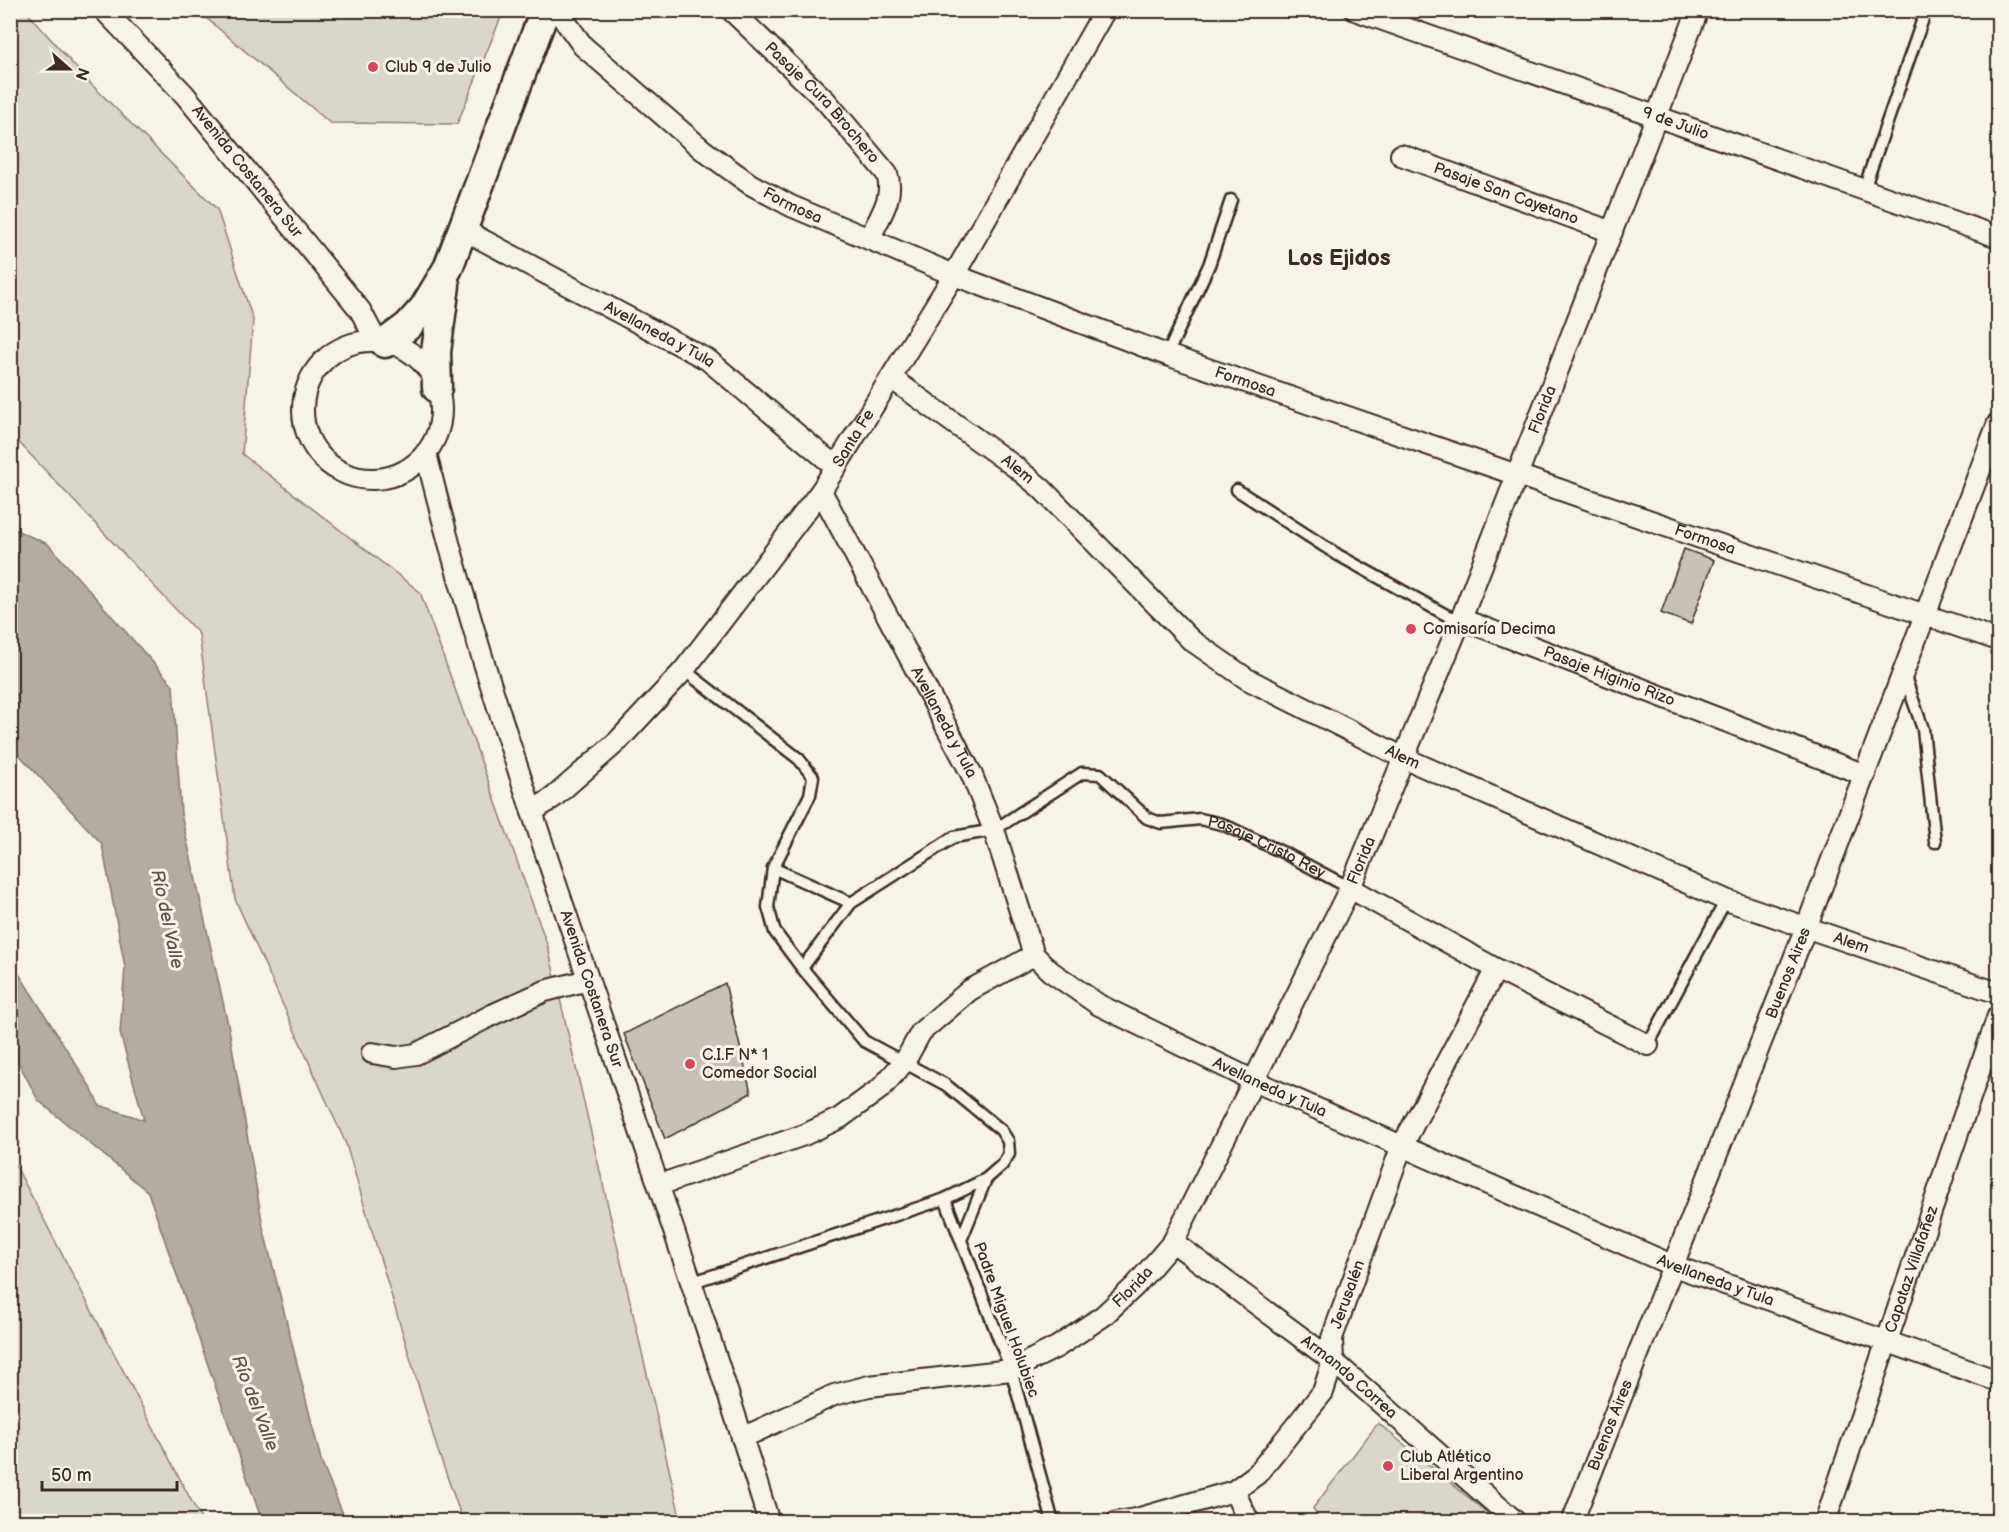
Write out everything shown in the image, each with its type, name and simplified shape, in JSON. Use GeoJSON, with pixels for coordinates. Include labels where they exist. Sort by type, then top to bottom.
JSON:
{"type":"FeatureCollection","features":[{"type":"Feature","properties":{"kind":"street","name":"Avenida Costanera Sur"},"geometry":{"type":"LineString","coordinates":[[104,10],[185,95],[360,310],[381,343]]}},
{"type":"Feature","properties":{"kind":"street"},"geometry":{"type":"LineString","coordinates":[[437,388],[428,370],[414,356],[397,346],[363,342],[349,345],[325,360],[316,370],[304,396],[303,410],[309,438],[316,450],[331,465],[349,476],[363,479],[391,477],[410,467],[426,453],[440,422],[436,352],[448,268],[545,10]]}},
{"type":"Feature","properties":{"kind":"street","name":"Formosa"},"geometry":{"type":"LineString","coordinates":[[556,10],[583,46],[704,150],[750,184],[791,206],[954,275],[1167,355],[1998,640]]}},
{"type":"Feature","properties":{"kind":"street","name":"Pasaje Cura Brochero"},"geometry":{"type":"LineString","coordinates":[[731,10],[826,101],[888,174],[891,185],[888,199],[869,239]]}},
{"type":"Feature","properties":{"kind":"street","name":"Santa Fe"},"geometry":{"type":"LineString","coordinates":[[532,812],[554,797],[618,741],[684,670],[820,491],[954,275],[1105,10]]}},
{"type":"Feature","properties":{"kind":"street","name":"9 de Julio"},"geometry":{"type":"LineString","coordinates":[[1355,10],[1998,237]]}},
{"type":"Feature","properties":{"kind":"street","name":"Florida"},"geometry":{"type":"LineString","coordinates":[[742,1437],[834,1395],[869,1386],[1011,1370],[1057,1347],[1103,1316],[1135,1286],[1173,1242],[1350,888],[1461,620],[1698,10]]}},
{"type":"Feature","properties":{"kind":"street","name":"Pasaje San Cayetano"},"geometry":{"type":"LineString","coordinates":[[1401,155],[1612,232]]}},
{"type":"Feature","properties":{"kind":"street","name":"Avellaneda y Tula"},"geometry":{"type":"LineString","coordinates":[[462,229],[708,360],[836,467]]}},
{"type":"Feature","properties":{"kind":"street"},"geometry":{"type":"LineString","coordinates":[[381,343],[408,326],[424,308],[448,268]]}},
{"type":"Feature","properties":{"kind":"street","name":"Alem"},"geometry":{"type":"LineString","coordinates":[[891,378],[1041,488],[1191,640],[1247,679],[1404,758],[1726,900],[1998,993]]}},
{"type":"Feature","properties":{"kind":"street","name":"Buenos Aires"},"geometry":{"type":"LineString","coordinates":[[1572,1521],[1806,928],[1998,423]]}},
{"type":"Feature","properties":{"kind":"street","name":"Avenida Costanera Sur"},"geometry":{"type":"LineString","coordinates":[[426,453],[442,525],[477,642],[769,1521]]}},
{"type":"Feature","properties":{"kind":"street","name":"Avellaneda y Tula"},"geometry":{"type":"LineString","coordinates":[[820,491],[971,773],[994,830],[1034,955],[1050,971],[1099,1005],[1254,1081],[1401,1148],[1674,1266],[1998,1381]]}},
{"type":"Feature","properties":{"kind":"street","name":"Pasaje Higinio Rizo"},"geometry":{"type":"LineString","coordinates":[[1461,620],[1865,775]]}},
{"type":"Feature","properties":{"kind":"street","name":"Pasaje Cristo Rey"},"geometry":{"type":"LineString","coordinates":[[1350,888],[1496,969],[1648,1045]]}},
{"type":"Feature","properties":{"kind":"street"},"geometry":{"type":"LineString","coordinates":[[659,1185],[804,1135],[840,1118],[881,1088],[905,1061],[921,1032],[970,990],[1034,955]]}},
{"type":"Feature","properties":{"kind":"street","name":"Jerusalén"},"geometry":{"type":"LineString","coordinates":[[1117,1521],[1136,1519],[1234,1491],[1257,1474],[1323,1392],[1333,1361],[1332,1338],[1401,1148],[1496,969]]}},
{"type":"Feature","properties":{"kind":"street"},"geometry":{"type":"LineString","coordinates":[[372,1053],[396,1057],[416,1054],[545,991],[588,980]]}},
{"type":"Feature","properties":{"kind":"street","name":"Capataz Villafañez"},"geometry":{"type":"LineString","coordinates":[[1825,1521],[1998,1016]]}},
{"type":"Feature","properties":{"kind":"street","name":"Armando Correa"},"geometry":{"type":"LineString","coordinates":[[1173,1242],[1333,1361],[1516,1521]]}},
{"type":"Feature","properties":{"kind":"street"},"geometry":{"type":"LineString","coordinates":[[1234,1491],[1249,1521]]}},
{"type":"Feature","properties":{"kind":"lane"},"geometry":{"type":"LineString","coordinates":[[1864,189],[1926,10]]}},
{"type":"Feature","properties":{"kind":"lane"},"geometry":{"type":"LineString","coordinates":[[1167,355],[1209,265],[1232,200]]}},
{"type":"Feature","properties":{"kind":"lane","name":"Pasaje Higinio Rizo"},"geometry":{"type":"LineString","coordinates":[[1237,490],[1338,555],[1448,616],[1461,620]]}},
{"type":"Feature","properties":{"kind":"lane"},"geometry":{"type":"LineString","coordinates":[[684,670],[799,759],[813,777],[810,795],[773,868],[768,907],[776,932],[802,968],[864,1041],[946,1085],[1001,1130],[1008,1141],[1009,1154],[1002,1165],[986,1179],[945,1199],[690,1283]]}},
{"type":"Feature","properties":{"kind":"lane"},"geometry":{"type":"LineString","coordinates":[[1903,671],[1923,729],[1935,842]]}},
{"type":"Feature","properties":{"kind":"lane","name":"Pasaje Cristo Rey"},"geometry":{"type":"LineString","coordinates":[[802,968],[851,903],[954,837],[994,830],[1082,773],[1100,774],[1147,818],[1161,823],[1200,819],[1222,824],[1350,888]]}},
{"type":"Feature","properties":{"kind":"lane"},"geometry":{"type":"LineString","coordinates":[[773,868],[851,903]]}},
{"type":"Feature","properties":{"kind":"lane","name":"Pasaje Cristo Rey"},"geometry":{"type":"LineString","coordinates":[[1648,1045],[1726,900]]}},
{"type":"Feature","properties":{"kind":"lane"},"geometry":{"type":"LineString","coordinates":[[961,1240],[986,1179]]}},
{"type":"Feature","properties":{"kind":"lane","name":"Padre Miguel Holubiec"},"geometry":{"type":"LineString","coordinates":[[945,1199],[1011,1370],[1053,1521]]}},
{"type":"Feature","properties":{"kind":"shaded area"},"geometry":{"type":"Polygon","coordinates":[[[25,10],[87,80],[217,209],[253,320],[242,454],[420,592],[548,947],[681,1521],[463,1521],[438,1451],[346,1144],[235,899],[199,634],[11,434],[10,11],[25,10]]]}},
{"type":"Feature","properties":{"kind":"shaded area","name":"Club 9 de Julio"},"geometry":{"type":"Polygon","coordinates":[[[504,10],[457,124],[330,123],[198,11],[504,10]]]}},
{"type":"Feature","properties":{"kind":"shaded area"},"geometry":{"type":"Polygon","coordinates":[[[11,1157],[202,1521],[11,1521],[11,1157]]]}},
{"type":"Feature","properties":{"kind":"shaded area","name":"Club Atlético Liberal Argentino"},"geometry":{"type":"Polygon","coordinates":[[[1378,1423],[1497,1521],[1320,1521],[1313,1508],[1378,1423]]]}},
{"type":"Feature","properties":{"kind":"water","name":"Río del Valle"},"geometry":{"type":"Polygon","coordinates":[[[11,528],[48,544],[173,685],[181,814],[229,1029],[263,1227],[322,1464],[346,1521],[262,1521],[148,1192],[38,1100],[11,1048],[11,961],[91,1088],[99,1105],[144,1120],[120,1033],[125,967],[102,844],[11,746],[11,528]]]}},
{"type":"Feature","properties":{"kind":"building"},"geometry":{"type":"Polygon","coordinates":[[[1684,549],[1714,560],[1691,624],[1661,613],[1684,549]]]}},
{"type":"Feature","properties":{"kind":"building","name":"C.I.F N* 1 Comedor Social"},"geometry":{"type":"Polygon","coordinates":[[[725,983],[751,1093],[665,1139],[624,1034],[725,983]]]}},
{"type":"Feature","properties":{"kind":"place","name":"Club 9 de Julio"},"geometry":{"type":"Point","coordinates":[373,67]}},
{"type":"Feature","properties":{"kind":"place","name":"Comisaría Decima"},"geometry":{"type":"Point","coordinates":[1411,629]}},
{"type":"Feature","properties":{"kind":"place","name":"C.I.F N* 1 Comedor Social"},"geometry":{"type":"Point","coordinates":[690,1064]}},
{"type":"Feature","properties":{"kind":"place","name":"Club Atlético Liberal Argentino"},"geometry":{"type":"Point","coordinates":[1388,1466]}},
{"type":"Feature","properties":{"kind":"district","name":"Los Ejidos"},"geometry":{"type":"Point","coordinates":[1339,258]}}]}
